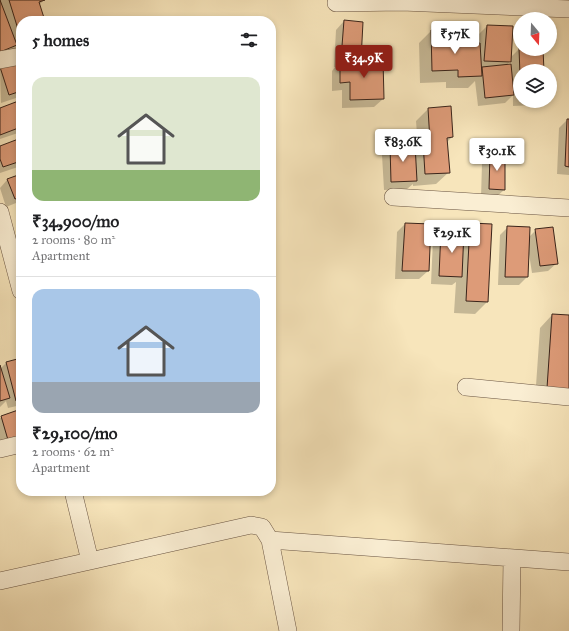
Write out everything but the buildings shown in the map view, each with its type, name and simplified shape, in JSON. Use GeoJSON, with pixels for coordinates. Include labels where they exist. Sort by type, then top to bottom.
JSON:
{"type":"FeatureCollection","features":[{"type":"Feature","properties":{"kind":"street"},"geometry":{"type":"LineString","coordinates":[[336,3],[402,2],[569,9]]}},
{"type":"Feature","properties":{"kind":"street"},"geometry":{"type":"LineString","coordinates":[[0,60],[16,57]]}},
{"type":"Feature","properties":{"kind":"street"},"geometry":{"type":"LineString","coordinates":[[394,197],[569,208]]}},
{"type":"Feature","properties":{"kind":"street"},"geometry":{"type":"LineString","coordinates":[[0,212],[16,272]]}},
{"type":"Feature","properties":{"kind":"street"},"geometry":{"type":"LineString","coordinates":[[466,387],[569,397]]}},
{"type":"Feature","properties":{"kind":"street"},"geometry":{"type":"LineString","coordinates":[[0,449],[16,445]]}},
{"type":"Feature","properties":{"kind":"street"},"geometry":{"type":"LineString","coordinates":[[74,496],[90,561]]}},
{"type":"Feature","properties":{"kind":"street"},"geometry":{"type":"LineString","coordinates":[[0,581],[251,525],[262,527],[270,540],[288,631]]}},
{"type":"Feature","properties":{"kind":"street"},"geometry":{"type":"LineString","coordinates":[[270,540],[569,562]]}},
{"type":"Feature","properties":{"kind":"street"},"geometry":{"type":"LineString","coordinates":[[511,631],[512,558]]}}]}
